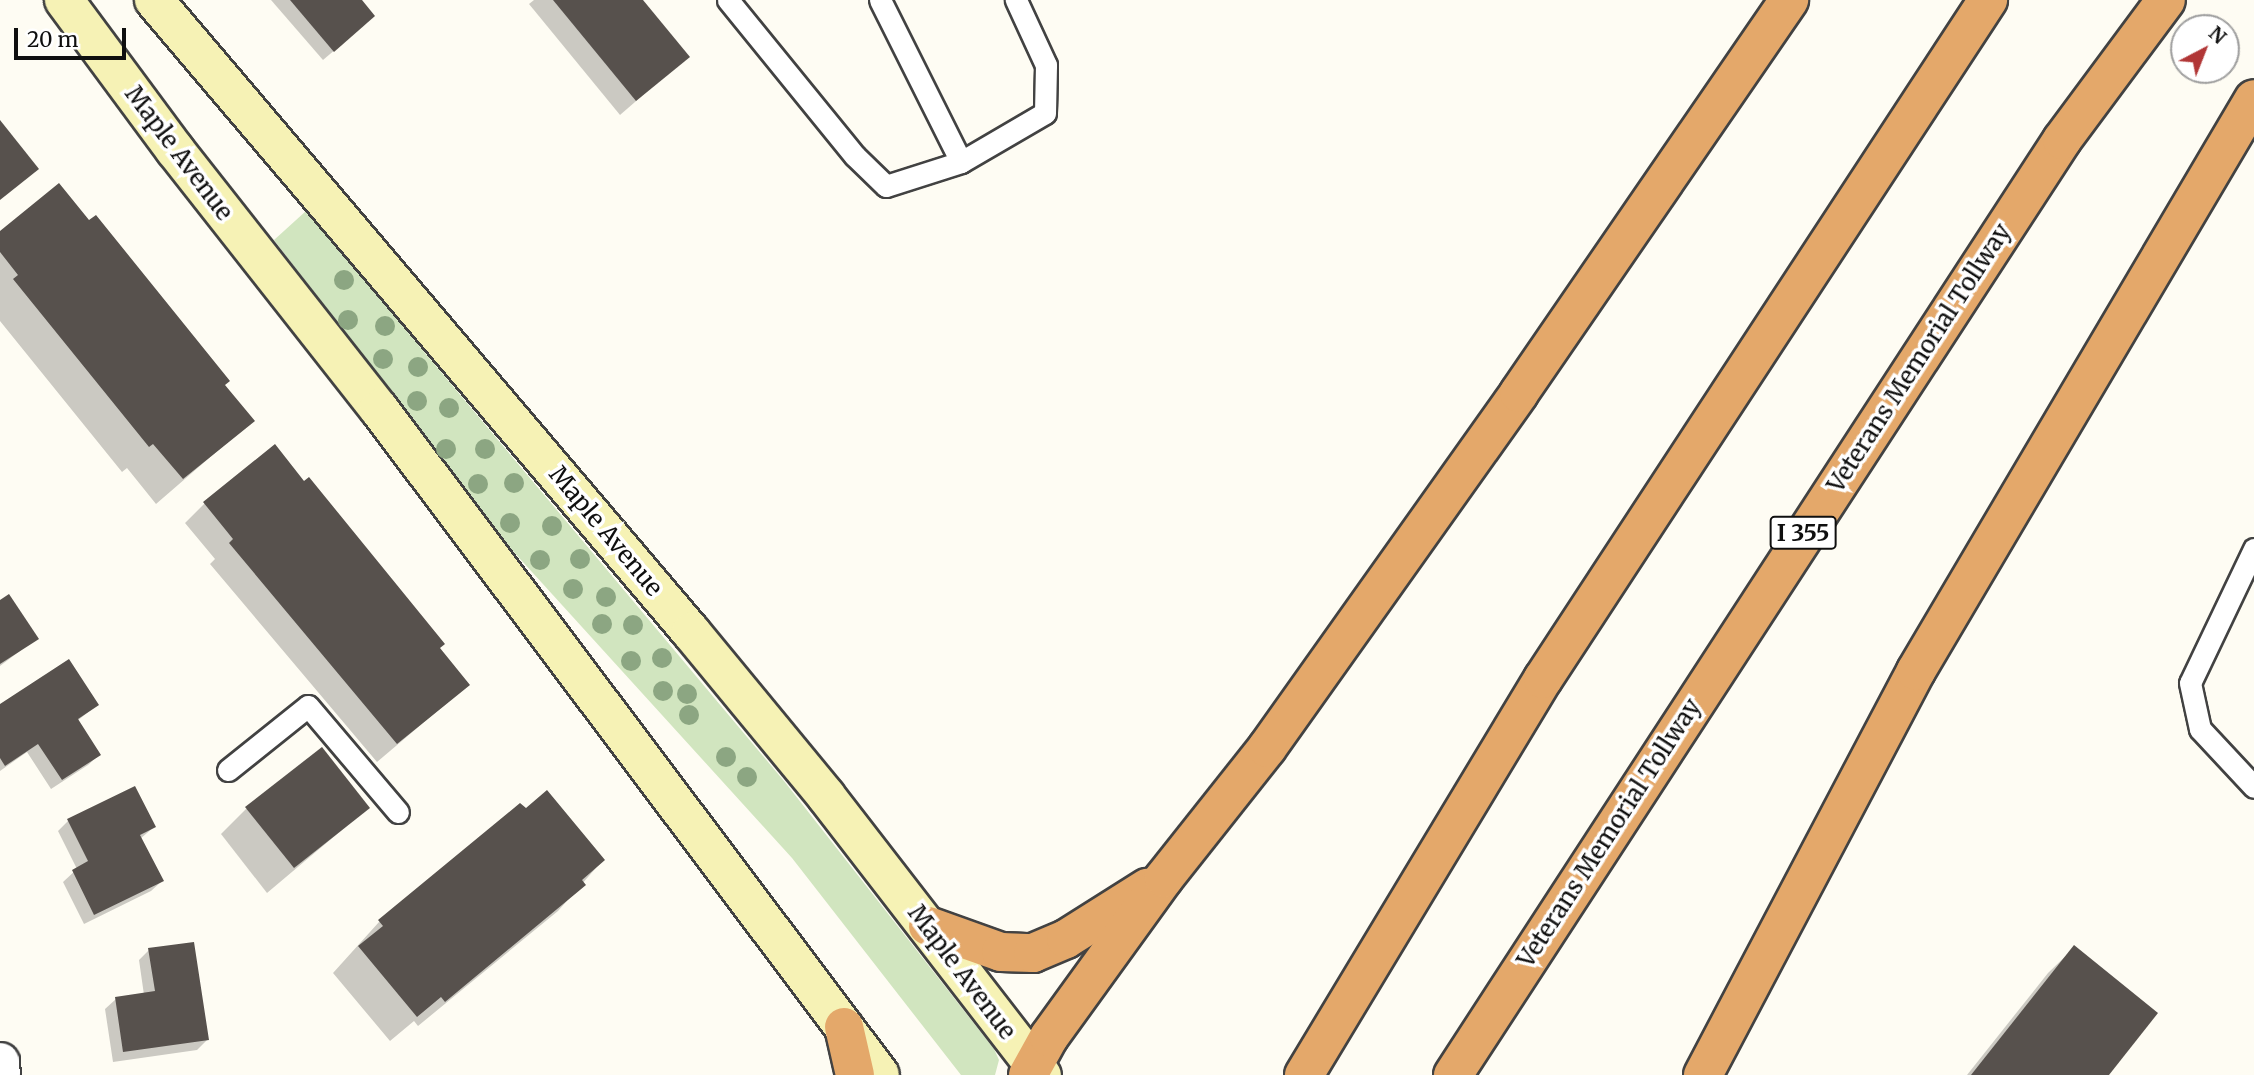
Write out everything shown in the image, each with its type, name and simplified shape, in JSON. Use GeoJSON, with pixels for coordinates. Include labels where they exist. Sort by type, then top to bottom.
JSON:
{"type":"FeatureCollection","features":[{"type":"Feature","properties":{"kind":"highway"},"geometry":{"type":"LineString","coordinates":[[1035,1072],[1049,1037],[1164,878],[1267,748],[1789,0]]}},
{"type":"Feature","properties":{"kind":"highway"},"geometry":{"type":"LineString","coordinates":[[1304,1075],[1543,679],[1988,0]]}},
{"type":"Feature","properties":{"kind":"highway","name":"Veterans Memorial Tollway"},"geometry":{"type":"LineString","coordinates":[[1453,1075],[2062,140],[2166,0]]}},
{"type":"Feature","properties":{"kind":"highway"},"geometry":{"type":"LineString","coordinates":[[1703,1075],[1916,671],[2254,99]]}},
{"type":"Feature","properties":{"kind":"highway"},"geometry":{"type":"LineString","coordinates":[[928,926],[1001,952],[1033,953],[1066,939],[1164,878]]}},
{"type":"Feature","properties":{"kind":"highway"},"geometry":{"type":"LineString","coordinates":[[844,1027],[855,1075]]}},
{"type":"Feature","properties":{"kind":"main road","name":"Maple Avenue"},"geometry":{"type":"LineString","coordinates":[[64,0],[175,150],[379,409],[880,1075]]}},
{"type":"Feature","properties":{"kind":"main road","name":"Maple Avenue"},"geometry":{"type":"LineString","coordinates":[[154,0],[691,632],[928,926],[1035,1072]]}},
{"type":"Feature","properties":{"kind":"street"},"geometry":{"type":"LineString","coordinates":[[0,1062],[1,1075]]}},
{"type":"Feature","properties":{"kind":"lane"},"geometry":{"type":"LineString","coordinates":[[728,0],[855,156],[886,186],[961,162],[1045,113],[1046,65],[1016,0]]}},
{"type":"Feature","properties":{"kind":"lane"},"geometry":{"type":"LineString","coordinates":[[880,0],[961,162]]}},
{"type":"Feature","properties":{"kind":"lane"},"geometry":{"type":"LineString","coordinates":[[2250,775],[2200,729],[2190,682],[2254,549]]}},
{"type":"Feature","properties":{"kind":"lane"},"geometry":{"type":"LineString","coordinates":[[228,770],[308,706],[398,812]]}},
{"type":"Feature","properties":{"kind":"green space"},"geometry":{"type":"Polygon","coordinates":[[[306,211],[784,781],[994,1049],[999,1060],[995,1075],[961,1075],[792,858],[512,550],[274,240],[306,211]]]}},
{"type":"Feature","properties":{"kind":"building"},"geometry":{"type":"Polygon","coordinates":[[[290,0],[362,0],[375,16],[334,52],[290,0]]]}},
{"type":"Feature","properties":{"kind":"building"},"geometry":{"type":"Polygon","coordinates":[[[553,0],[643,0],[690,57],[636,101],[553,0]]]}},
{"type":"Feature","properties":{"kind":"building"},"geometry":{"type":"Polygon","coordinates":[[[0,120],[39,169],[0,200],[0,120]]]}},
{"type":"Feature","properties":{"kind":"building"},"geometry":{"type":"Polygon","coordinates":[[[59,183],[89,220],[96,215],[230,381],[225,385],[255,421],[183,479],[153,444],[149,447],[13,279],[18,275],[0,252],[0,231],[59,183]]]}},
{"type":"Feature","properties":{"kind":"building"},"geometry":{"type":"Polygon","coordinates":[[[275,444],[304,481],[309,477],[445,644],[440,648],[470,685],[397,744],[229,543],[233,539],[203,502],[275,444]]]}},
{"type":"Feature","properties":{"kind":"building"},"geometry":{"type":"Polygon","coordinates":[[[9,594],[39,639],[0,664],[0,600],[9,594]]]}},
{"type":"Feature","properties":{"kind":"building"},"geometry":{"type":"Polygon","coordinates":[[[69,659],[99,705],[78,719],[101,755],[62,780],[38,744],[5,766],[0,758],[0,704],[69,659]]]}},
{"type":"Feature","properties":{"kind":"building"},"geometry":{"type":"Polygon","coordinates":[[[322,747],[370,808],[294,868],[245,807],[322,747]]]}},
{"type":"Feature","properties":{"kind":"building"},"geometry":{"type":"Polygon","coordinates":[[[135,786],[156,827],[140,835],[164,881],[94,915],[72,870],[88,861],[67,819],[135,786]]]}},
{"type":"Feature","properties":{"kind":"building"},"geometry":{"type":"Polygon","coordinates":[[[547,790],[605,860],[582,880],[586,885],[445,1002],[441,997],[417,1017],[358,946],[383,926],[378,920],[520,803],[526,808],[547,790]]]}},
{"type":"Feature","properties":{"kind":"building"},"geometry":{"type":"Polygon","coordinates":[[[194,942],[209,1040],[123,1052],[115,997],[155,991],[148,948],[194,942]]]}},
{"type":"Feature","properties":{"kind":"building"},"geometry":{"type":"Polygon","coordinates":[[[2074,945],[2158,1013],[2109,1075],[1971,1075],[2074,945]]]}}]}
